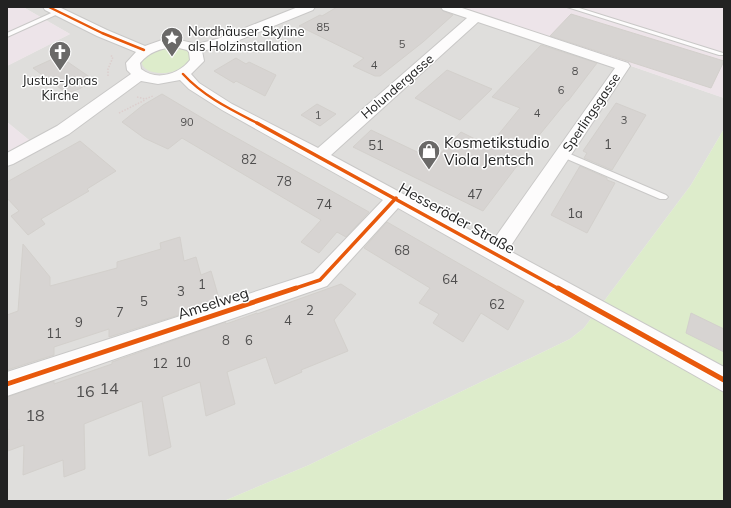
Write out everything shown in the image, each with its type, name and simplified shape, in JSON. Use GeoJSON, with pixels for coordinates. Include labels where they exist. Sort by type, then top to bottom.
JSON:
{"type":"FeatureCollection","features":[{"type":"Feature","properties":{"kind":"street"},"geometry":{"type":"LineString","coordinates":[[195,49],[222,42],[308,7]]}},
{"type":"Feature","properties":{"kind":"street","name":"Sperlingsgasse"},"geometry":{"type":"LineString","coordinates":[[447,7],[623,66],[495,253]]}},
{"type":"Feature","properties":{"kind":"street"},"geometry":{"type":"LineString","coordinates":[[53,9],[144,50]]}},
{"type":"Feature","properties":{"kind":"street","name":"Holundergasse"},"geometry":{"type":"LineString","coordinates":[[319,156],[476,17]]}},
{"type":"Feature","properties":{"kind":"street"},"geometry":{"type":"LineString","coordinates":[[175,43],[189,45],[195,49],[198,53],[197,60],[194,65],[182,74],[154,79],[139,75],[134,70],[133,63],[139,54],[144,50],[162,44],[175,43]]}},
{"type":"Feature","properties":{"kind":"street","name":"Hesseröder Straße"},"geometry":{"type":"LineString","coordinates":[[182,74],[194,86],[227,107],[396,198],[724,380]]}},
{"type":"Feature","properties":{"kind":"street"},"geometry":{"type":"LineString","coordinates":[[7,160],[63,130],[139,75]]}},
{"type":"Feature","properties":{"kind":"street","name":"Amselweg"},"geometry":{"type":"LineString","coordinates":[[7,384],[320,280],[396,198]]}},
{"type":"Feature","properties":{"kind":"lane"},"geometry":{"type":"LineString","coordinates":[[570,7],[721,54]]}},
{"type":"Feature","properties":{"kind":"lane"},"geometry":{"type":"LineString","coordinates":[[7,34],[53,9]]}},
{"type":"Feature","properties":{"kind":"lane"},"geometry":{"type":"LineString","coordinates":[[563,154],[663,197]]}},
{"type":"Feature","properties":{"kind":"shaded area"},"geometry":{"type":"Polygon","coordinates":[[[7,7],[23,7],[70,34],[7,66],[7,7]]]}},
{"type":"Feature","properties":{"kind":"shaded area"},"geometry":{"type":"Polygon","coordinates":[[[23,7],[459,7],[724,98],[724,129],[691,185],[584,328],[570,339],[309,465],[224,501],[7,501],[7,152],[29,140],[7,122],[7,66],[70,34],[23,7]]]}},
{"type":"Feature","properties":{"kind":"shaded area"},"geometry":{"type":"Polygon","coordinates":[[[459,7],[724,7],[724,98],[459,7]]]}},
{"type":"Feature","properties":{"kind":"shaded area"},"geometry":{"type":"Polygon","coordinates":[[[7,122],[29,140],[7,152],[7,122]]]}},
{"type":"Feature","properties":{"kind":"green space"},"geometry":{"type":"Polygon","coordinates":[[[174,46],[186,49],[190,52],[190,60],[181,68],[171,72],[161,73],[152,72],[145,68],[142,63],[144,57],[157,49],[174,46]]]}},
{"type":"Feature","properties":{"kind":"green space"},"geometry":{"type":"Polygon","coordinates":[[[724,129],[724,501],[224,501],[309,465],[570,339],[584,328],[691,185],[724,129]]]}},
{"type":"Feature","properties":{"kind":"building"},"geometry":{"type":"Polygon","coordinates":[[[337,7],[440,7],[443,11],[453,15],[423,42],[380,76],[375,76],[353,66],[364,58],[299,26],[320,15],[322,16],[337,7]]]}},
{"type":"Feature","properties":{"kind":"building"},"geometry":{"type":"Polygon","coordinates":[[[571,14],[724,61],[711,88],[550,36],[571,14]]]}},
{"type":"Feature","properties":{"kind":"building"},"geometry":{"type":"Polygon","coordinates":[[[541,45],[597,63],[528,149],[529,150],[483,211],[353,147],[371,130],[434,160],[461,132],[489,146],[520,108],[492,97],[541,45]]]}},
{"type":"Feature","properties":{"kind":"building","name":"Justus-Jonas Kirche"},"geometry":{"type":"Polygon","coordinates":[[[59,56],[94,80],[79,89],[70,92],[61,89],[33,68],[59,56]]]}},
{"type":"Feature","properties":{"kind":"building"},"geometry":{"type":"Polygon","coordinates":[[[236,58],[246,64],[249,62],[276,75],[265,96],[236,81],[234,83],[214,71],[236,58]]]}},
{"type":"Feature","properties":{"kind":"building"},"geometry":{"type":"Polygon","coordinates":[[[447,70],[492,89],[460,120],[415,98],[447,70]]]}},
{"type":"Feature","properties":{"kind":"building"},"geometry":{"type":"Polygon","coordinates":[[[162,94],[219,128],[369,212],[346,237],[337,232],[319,253],[301,242],[321,220],[182,138],[168,149],[144,138],[122,122],[143,105],[162,94]]]}},
{"type":"Feature","properties":{"kind":"building"},"geometry":{"type":"Polygon","coordinates":[[[616,103],[646,115],[612,170],[584,158],[587,153],[583,151],[616,103]]]}},
{"type":"Feature","properties":{"kind":"building"},"geometry":{"type":"Polygon","coordinates":[[[317,104],[336,114],[320,126],[301,115],[317,104]]]}},
{"type":"Feature","properties":{"kind":"building"},"geometry":{"type":"Polygon","coordinates":[[[80,141],[116,171],[87,189],[89,191],[41,219],[45,224],[28,235],[11,216],[19,211],[7,198],[7,182],[80,141]]]}},
{"type":"Feature","properties":{"kind":"building"},"geometry":{"type":"Polygon","coordinates":[[[580,166],[615,183],[587,233],[551,215],[580,166]]]}},
{"type":"Feature","properties":{"kind":"building"},"geometry":{"type":"Polygon","coordinates":[[[387,222],[524,301],[508,330],[481,313],[463,342],[433,323],[439,314],[419,303],[430,288],[364,248],[387,222]]]}},
{"type":"Feature","properties":{"kind":"building"},"geometry":{"type":"Polygon","coordinates":[[[180,237],[184,261],[196,257],[201,275],[211,271],[220,302],[109,337],[109,329],[54,347],[54,355],[7,370],[7,315],[18,311],[23,244],[50,277],[50,286],[117,268],[117,262],[161,249],[160,243],[180,237]]]}},
{"type":"Feature","properties":{"kind":"building"},"geometry":{"type":"Polygon","coordinates":[[[341,284],[356,294],[334,320],[348,351],[301,370],[302,372],[275,384],[266,357],[227,372],[235,404],[206,416],[200,382],[162,397],[171,447],[149,456],[142,401],[84,424],[85,469],[64,477],[63,460],[23,475],[24,445],[8,451],[9,429],[7,430],[7,397],[54,381],[54,384],[225,322],[226,324],[257,314],[341,284]]]}},
{"type":"Feature","properties":{"kind":"building"},"geometry":{"type":"Polygon","coordinates":[[[691,313],[724,329],[724,352],[686,333],[691,313]]]}},
{"type":"Feature","properties":{"kind":"cycle path"},"geometry":{"type":"LineString","coordinates":[[49,7],[102,33],[144,50]]}},
{"type":"Feature","properties":{"kind":"cycle path"},"geometry":{"type":"LineString","coordinates":[[183,74],[194,86],[227,107],[319,156],[724,380]]}},
{"type":"Feature","properties":{"kind":"cycle path"},"geometry":{"type":"LineString","coordinates":[[7,384],[320,280],[396,198]]}},
{"type":"Feature","properties":{"kind":"place","name":"Nordhäuser Skyline als Holzinstallation"},"geometry":{"type":"Point","coordinates":[172,58]}},
{"type":"Feature","properties":{"kind":"place","name":"Justus-Jonas Kirche"},"geometry":{"type":"Point","coordinates":[60,72]}},
{"type":"Feature","properties":{"kind":"place","name":"Kosmetikstudio Viola Jentsch"},"geometry":{"type":"Point","coordinates":[429,170]}}]}
